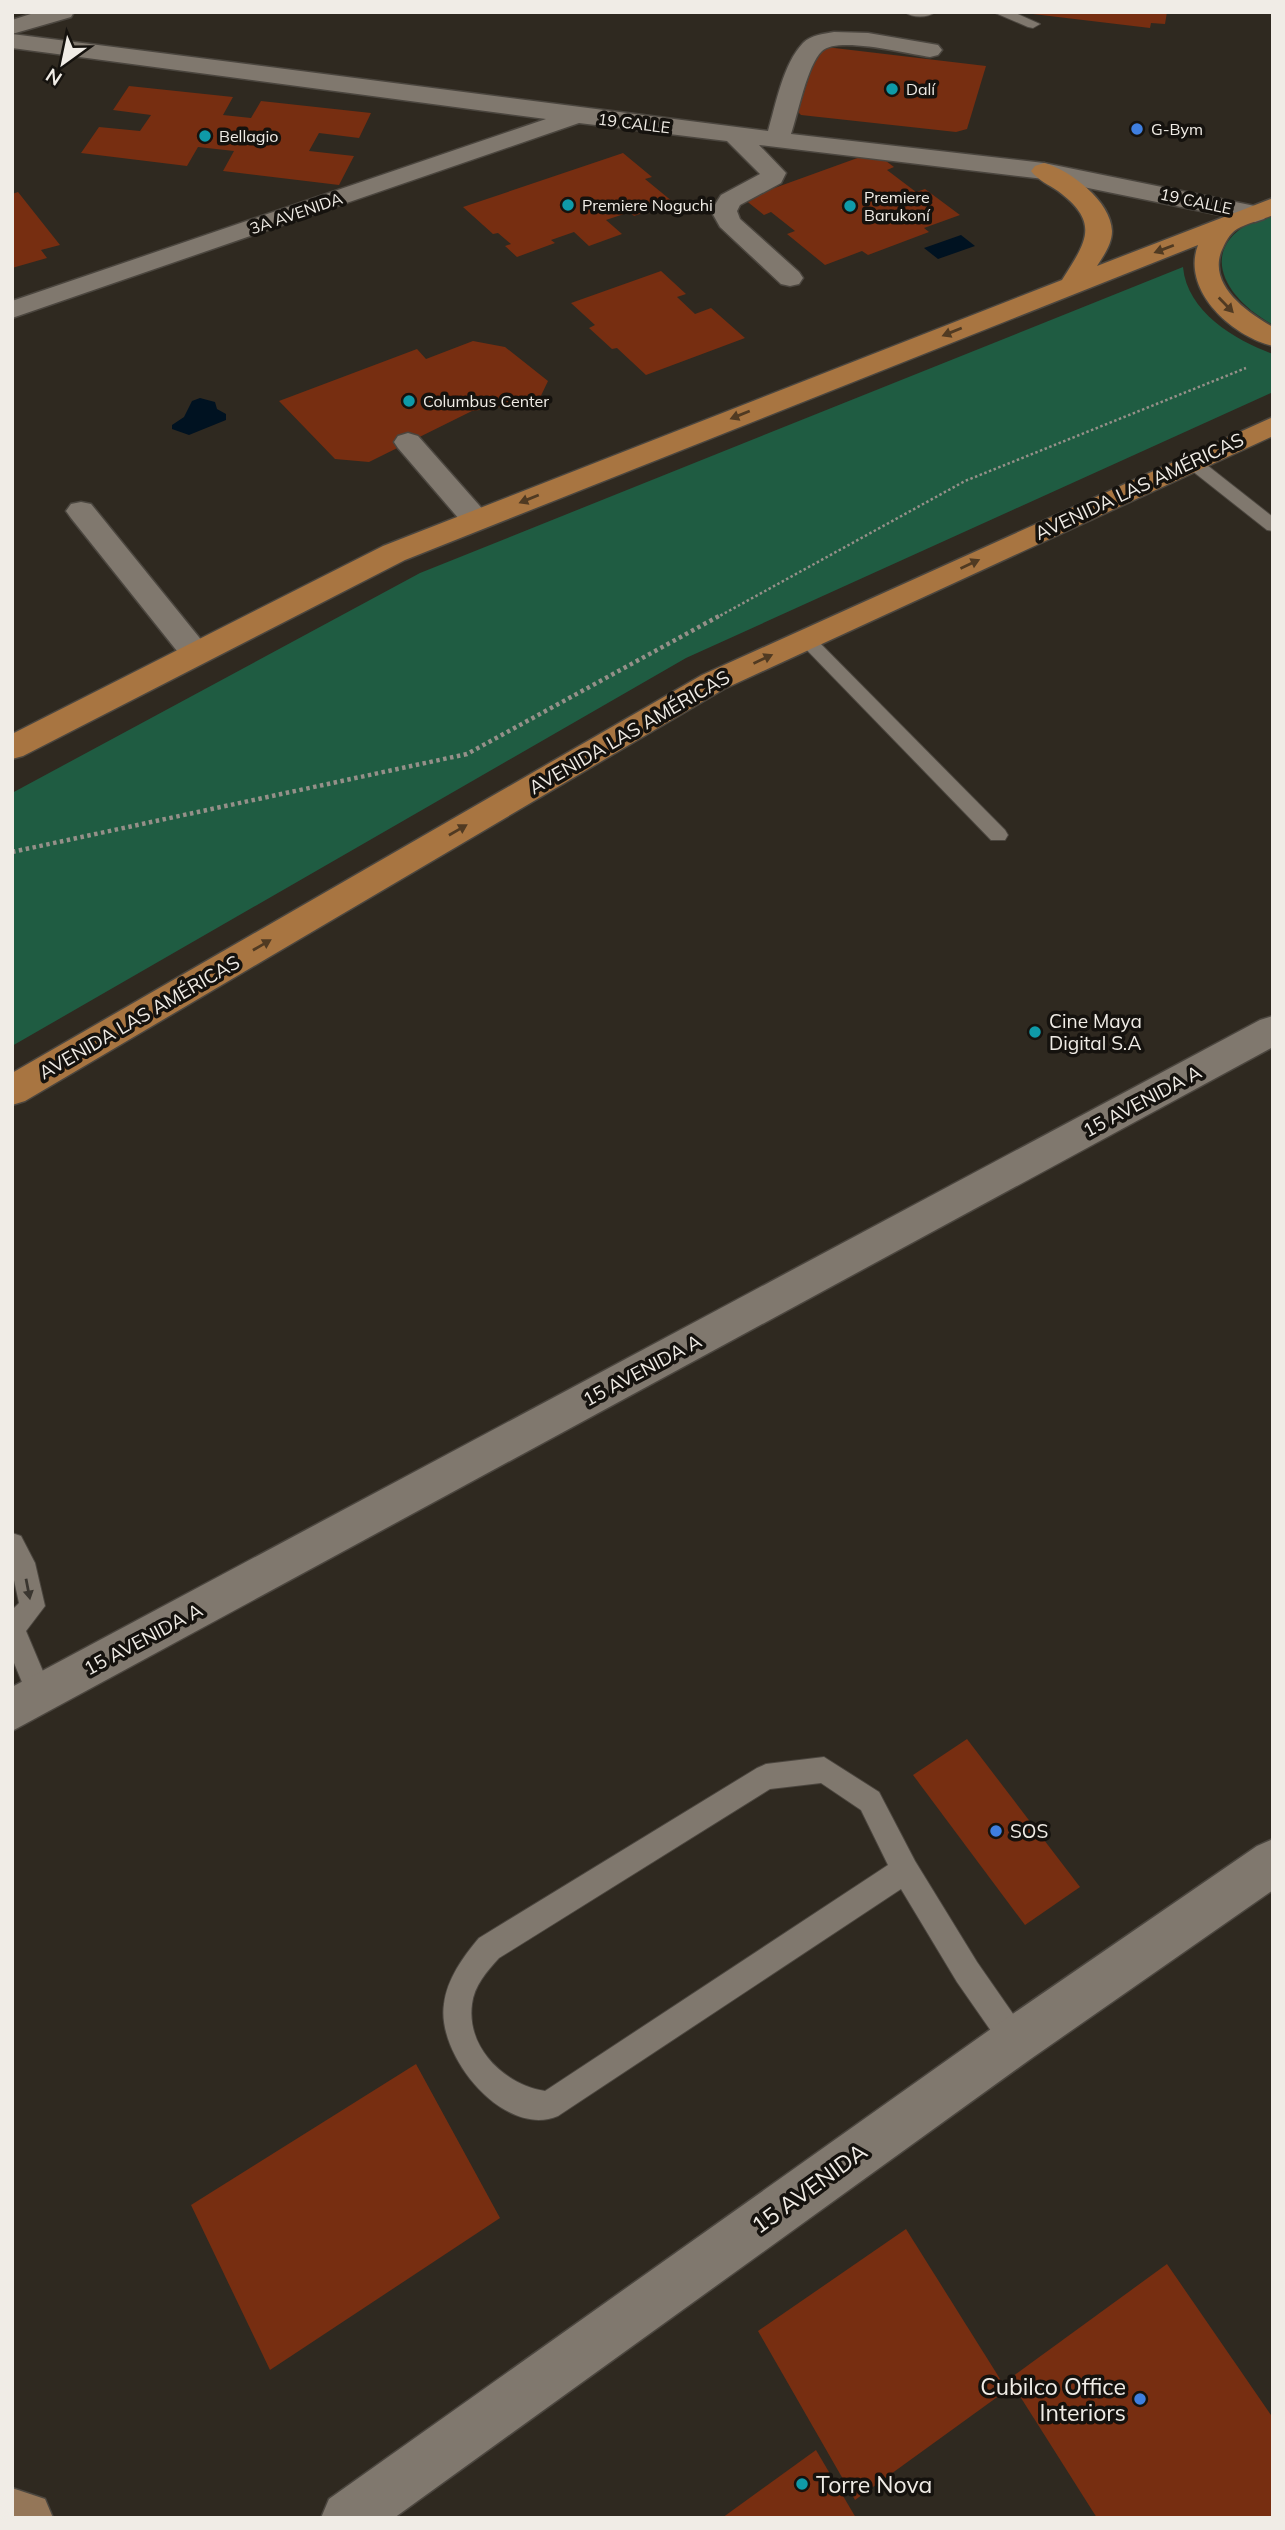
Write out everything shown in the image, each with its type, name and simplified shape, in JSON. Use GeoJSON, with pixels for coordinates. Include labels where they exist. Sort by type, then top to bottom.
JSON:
{"type":"FeatureCollection","features":[{"type":"Feature","properties":{"kind":"main road"},"geometry":{"type":"LineString","coordinates":[[1044,171],[1079,194],[1093,212],[1099,233],[1097,245],[1073,284]]}},
{"type":"Feature","properties":{"kind":"main road"},"geometry":{"type":"LineString","coordinates":[[12,748],[394,553],[1264,210]]}},
{"type":"Feature","properties":{"kind":"main road"},"geometry":{"type":"LineString","coordinates":[[1227,225],[1212,242],[1205,261],[1209,281],[1221,302],[1242,321],[1273,338]]}},
{"type":"Feature","properties":{"kind":"main road","name":"AVENIDA LAS AMÉRICAS"},"geometry":{"type":"LineString","coordinates":[[12,1091],[713,681],[1273,425]]}},
{"type":"Feature","properties":{"kind":"main road"},"geometry":{"type":"LineString","coordinates":[[12,2515],[26,2518]]}},
{"type":"Feature","properties":{"kind":"street"},"geometry":{"type":"LineString","coordinates":[[12,27],[63,12]]}},
{"type":"Feature","properties":{"kind":"street"},"geometry":{"type":"LineString","coordinates":[[777,139],[812,47],[821,40],[844,38],[930,50]]}},
{"type":"Feature","properties":{"kind":"street","name":"19 CALLE"},"geometry":{"type":"LineString","coordinates":[[12,41],[579,116],[1044,171],[1264,210]]}},
{"type":"Feature","properties":{"kind":"street","name":"3A AVENIDA"},"geometry":{"type":"LineString","coordinates":[[12,310],[579,116]]}},
{"type":"Feature","properties":{"kind":"street"},"geometry":{"type":"LineString","coordinates":[[734,134],[773,173],[772,178],[730,200],[724,211],[729,222],[790,278]]}},
{"type":"Feature","properties":{"kind":"street"},"geometry":{"type":"LineString","coordinates":[[408,442],[476,520]]}},
{"type":"Feature","properties":{"kind":"street"},"geometry":{"type":"LineString","coordinates":[[81,511],[196,654]]}},
{"type":"Feature","properties":{"kind":"street","name":"15 AVENIDA A"},"geometry":{"type":"LineString","coordinates":[[26,1703],[1273,1030]]}},
{"type":"Feature","properties":{"kind":"street","name":"15 AVENIDA"},"geometry":{"type":"LineString","coordinates":[[348,2518],[1015,2041],[1273,1862]]}},
{"type":"Feature","properties":{"kind":"lane"},"geometry":{"type":"LineString","coordinates":[[912,12],[928,12]]}},
{"type":"Feature","properties":{"kind":"lane"},"geometry":{"type":"LineString","coordinates":[[1000,12],[1033,24]]}},
{"type":"Feature","properties":{"kind":"lane"},"geometry":{"type":"LineString","coordinates":[[1192,462],[1273,526]]}},
{"type":"Feature","properties":{"kind":"lane"},"geometry":{"type":"LineString","coordinates":[[806,639],[998,835]]}},
{"type":"Feature","properties":{"kind":"lane"},"geometry":{"type":"LineString","coordinates":[[12,1544],[23,1563],[32,1606],[13,1629],[26,1703]]}},
{"type":"Feature","properties":{"kind":"lane"},"geometry":{"type":"LineString","coordinates":[[905,1870],[548,2106],[519,2100],[494,2086],[463,2047],[458,2018],[460,1991],[472,1968],[489,1948],[766,1777],[824,1770],[870,1801],[905,1870],[967,1972],[1015,2041]]}},
{"type":"Feature","properties":{"kind":"path"},"geometry":{"type":"LineString","coordinates":[[12,852],[467,754],[965,481],[1249,367]]}},
{"type":"Feature","properties":{"kind":"green space"},"geometry":{"type":"Polygon","coordinates":[[[1273,214],[1273,325],[1253,312],[1238,297],[1227,282],[1222,266],[1223,251],[1232,237],[1248,224],[1273,214]]]}},
{"type":"Feature","properties":{"kind":"green space"},"geometry":{"type":"Polygon","coordinates":[[[1183,267],[1186,283],[1203,311],[1243,341],[1273,354],[1273,392],[686,658],[12,1046],[12,793],[420,573],[1183,267]]]}},
{"type":"Feature","properties":{"kind":"water"},"geometry":{"type":"Polygon","coordinates":[[[961,235],[975,246],[938,259],[924,248],[961,235]]]}},
{"type":"Feature","properties":{"kind":"water"},"geometry":{"type":"Polygon","coordinates":[[[200,398],[215,402],[217,409],[226,414],[226,420],[189,435],[172,429],[172,425],[184,417],[192,401],[200,398]]]}},
{"type":"Feature","properties":{"kind":"building"},"geometry":{"type":"Polygon","coordinates":[[[1016,12],[1167,12],[1165,24],[1151,23],[1150,28],[1016,12]]]}},
{"type":"Feature","properties":{"kind":"building","name":"Dalí"},"geometry":{"type":"Polygon","coordinates":[[[826,47],[986,66],[967,129],[956,132],[801,115],[798,112],[817,51],[826,47]]]}},
{"type":"Feature","properties":{"kind":"building","name":"Bellagio"},"geometry":{"type":"Polygon","coordinates":[[[129,86],[233,97],[223,115],[251,118],[261,101],[371,113],[359,138],[319,133],[309,151],[354,156],[339,185],[223,171],[234,151],[198,147],[187,166],[81,153],[99,127],[140,131],[151,115],[113,110],[129,86]]]}},
{"type":"Feature","properties":{"kind":"building","name":"Premiere Barukoní"},"geometry":{"type":"Polygon","coordinates":[[[874,152],[894,167],[887,170],[916,192],[925,189],[960,215],[924,228],[929,232],[868,255],[862,251],[825,265],[787,234],[795,231],[771,212],[764,215],[744,199],[874,152]]]}},
{"type":"Feature","properties":{"kind":"building","name":"Premiere Noguchi"},"geometry":{"type":"Polygon","coordinates":[[[623,153],[652,177],[645,179],[673,202],[634,216],[630,212],[606,220],[622,234],[589,246],[574,232],[551,240],[555,243],[517,257],[505,246],[511,244],[498,233],[493,234],[463,207],[623,153]]]}},
{"type":"Feature","properties":{"kind":"building"},"geometry":{"type":"Polygon","coordinates":[[[18,192],[60,245],[41,250],[47,258],[12,268],[12,194],[18,192]]]}},
{"type":"Feature","properties":{"kind":"building","name":"Premiere Noguchi"},"geometry":{"type":"Polygon","coordinates":[[[661,271],[686,294],[677,297],[695,314],[711,308],[745,338],[646,375],[617,348],[612,349],[589,328],[595,325],[571,303],[661,271]]]}},
{"type":"Feature","properties":{"kind":"building","name":"Columbus Center"},"geometry":{"type":"Polygon","coordinates":[[[473,341],[505,347],[548,381],[538,402],[472,411],[369,462],[335,459],[279,401],[417,349],[426,359],[473,341]]]}},
{"type":"Feature","properties":{"kind":"building","name":"SOS"},"geometry":{"type":"Polygon","coordinates":[[[967,1739],[1080,1887],[1025,1925],[913,1775],[967,1739]]]}},
{"type":"Feature","properties":{"kind":"building"},"geometry":{"type":"Polygon","coordinates":[[[416,2064],[500,2218],[270,2370],[191,2205],[416,2064]]]}},
{"type":"Feature","properties":{"kind":"building"},"geometry":{"type":"Polygon","coordinates":[[[906,2229],[1007,2390],[855,2500],[758,2331],[906,2229]]]}},
{"type":"Feature","properties":{"kind":"building","name":"Cubilco Office Interiors"},"geometry":{"type":"Polygon","coordinates":[[[1167,2264],[1273,2418],[1273,2518],[1097,2518],[1009,2379],[1167,2264]]]}},
{"type":"Feature","properties":{"kind":"building","name":"Torre Nova"},"geometry":{"type":"Polygon","coordinates":[[[816,2450],[856,2518],[722,2518],[816,2450]]]}},
{"type":"Feature","properties":{"kind":"place","name":"Dalí"},"geometry":{"type":"Point","coordinates":[892,89]}},
{"type":"Feature","properties":{"kind":"place","name":"G-Bym"},"geometry":{"type":"Point","coordinates":[1137,129]}},
{"type":"Feature","properties":{"kind":"place","name":"Bellagio"},"geometry":{"type":"Point","coordinates":[205,136]}},
{"type":"Feature","properties":{"kind":"place","name":"Premiere Noguchi"},"geometry":{"type":"Point","coordinates":[568,205]}},
{"type":"Feature","properties":{"kind":"place","name":"Premiere Barukoní"},"geometry":{"type":"Point","coordinates":[850,206]}},
{"type":"Feature","properties":{"kind":"place","name":"Columbus Center"},"geometry":{"type":"Point","coordinates":[409,401]}},
{"type":"Feature","properties":{"kind":"place","name":"Cine Maya Digital S.A"},"geometry":{"type":"Point","coordinates":[1035,1032]}},
{"type":"Feature","properties":{"kind":"place","name":"SOS"},"geometry":{"type":"Point","coordinates":[996,1831]}},
{"type":"Feature","properties":{"kind":"place","name":"Cubilco Office Interiors"},"geometry":{"type":"Point","coordinates":[1140,2399]}},
{"type":"Feature","properties":{"kind":"place","name":"Torre Nova"},"geometry":{"type":"Point","coordinates":[802,2484]}}]}
